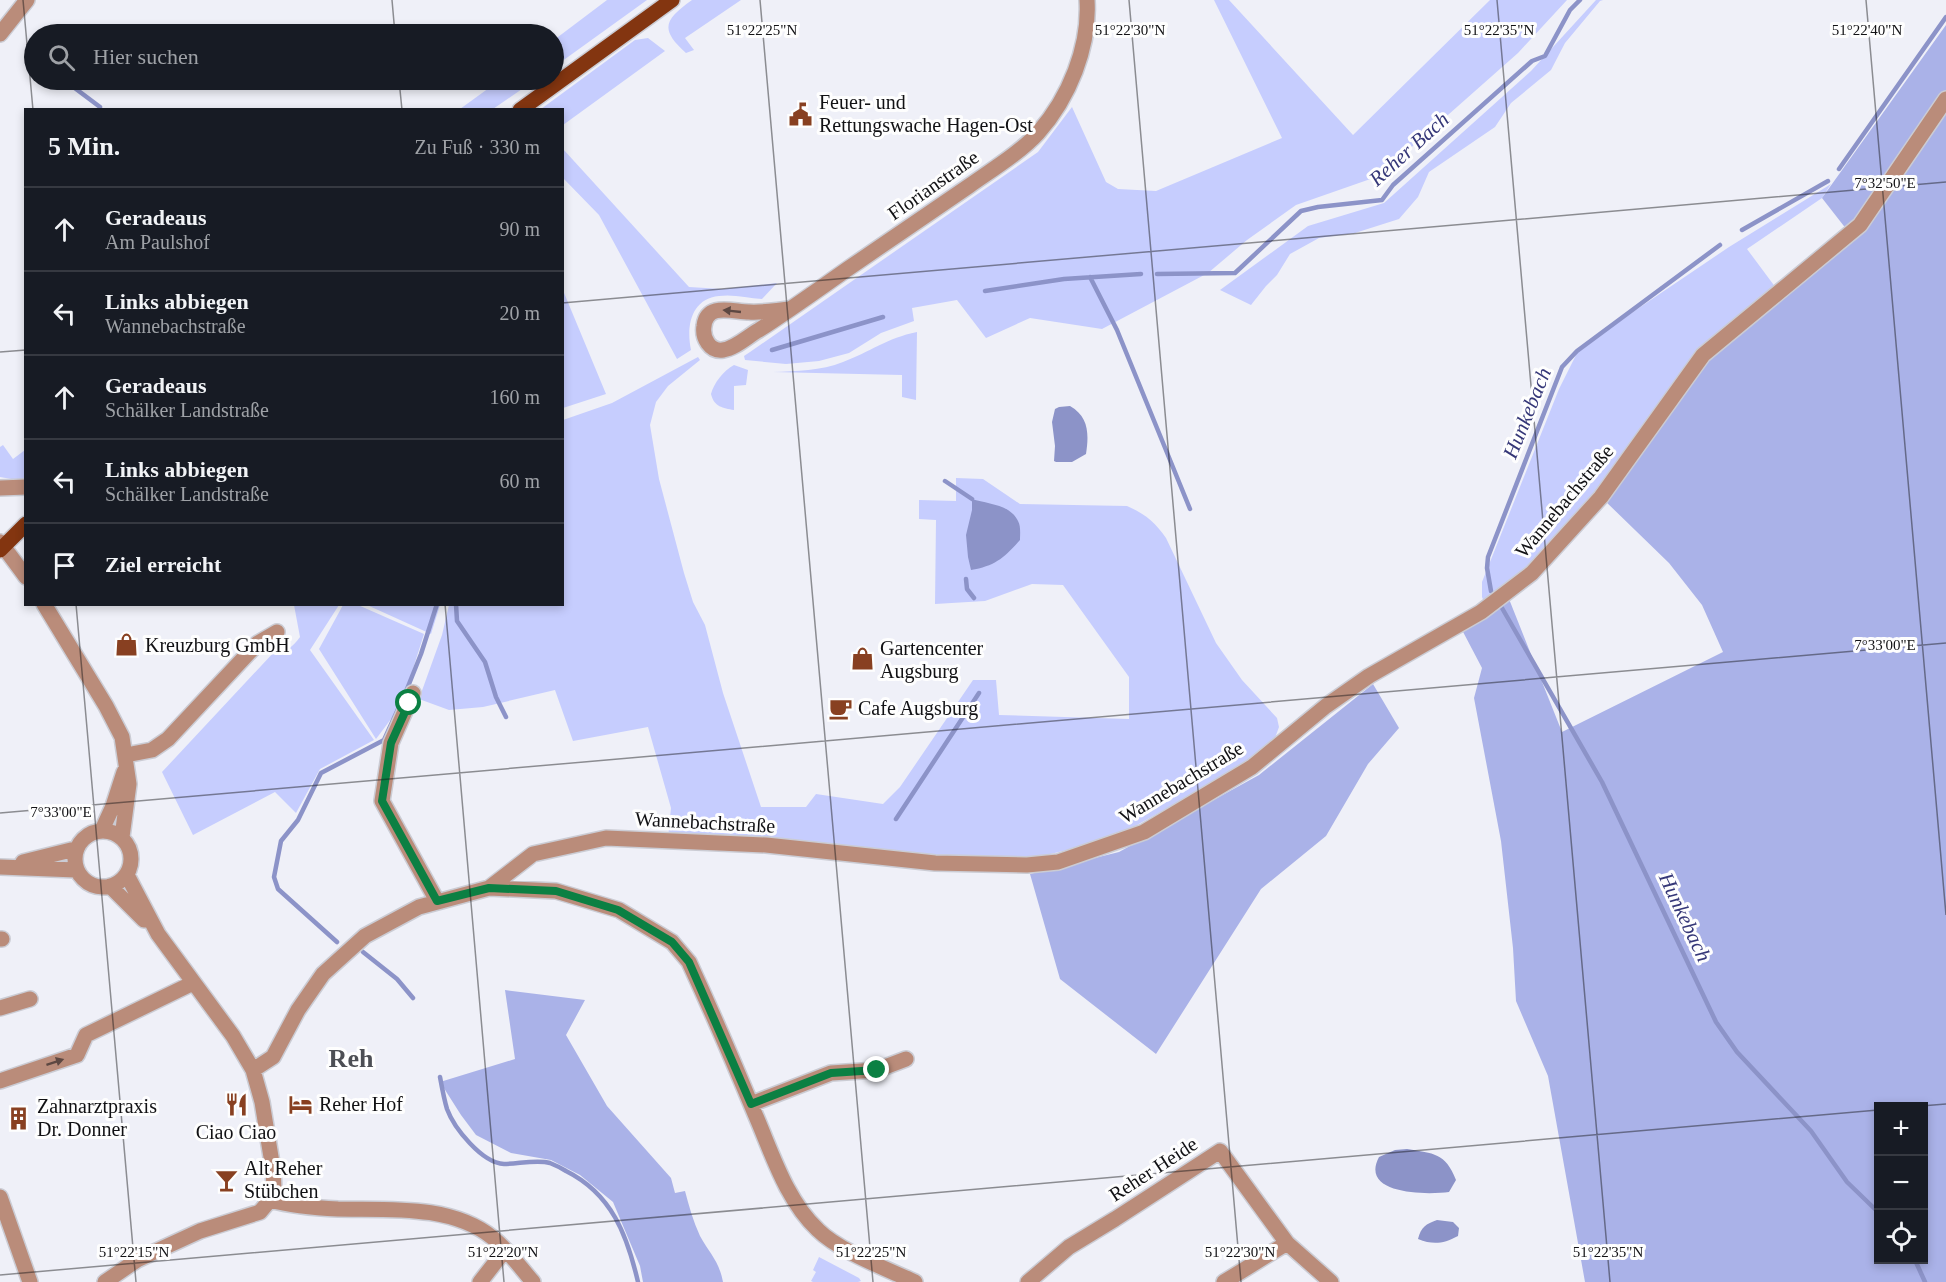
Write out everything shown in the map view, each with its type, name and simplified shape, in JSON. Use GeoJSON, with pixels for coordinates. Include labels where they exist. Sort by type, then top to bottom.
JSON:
{"type":"FeatureCollection","features":[{"type":"Feature","properties":{"kind":"main road"},"geometry":{"type":"LineString","coordinates":[[564,78],[672,0]]}},
{"type":"Feature","properties":{"kind":"main road"},"geometry":{"type":"LineString","coordinates":[[523,108],[548,90]]}},
{"type":"Feature","properties":{"kind":"main road"},"geometry":{"type":"LineString","coordinates":[[1,546],[24,526]]}},
{"type":"Feature","properties":{"kind":"street"},"geometry":{"type":"LineString","coordinates":[[0,34],[27,0]]}},
{"type":"Feature","properties":{"kind":"street","name":"Florianstraße"},"geometry":{"type":"LineString","coordinates":[[790,309],[748,313],[723,309],[711,312],[706,318],[703,334],[710,346],[715,349],[731,348],[790,309],[1000,164],[1037,135],[1056,109],[1070,83],[1082,52],[1087,0]]}},
{"type":"Feature","properties":{"kind":"street","name":"Wannebachstraße"},"geometry":{"type":"LineString","coordinates":[[253,1070],[273,1057],[298,1010],[323,974],[365,936],[395,918],[437,901],[489,888],[533,854],[606,838],[766,844],[935,863],[1027,865],[1058,862],[1144,832],[1252,767],[1326,706],[1369,676],[1481,612],[1532,573],[1601,497],[1703,355],[1860,225],[1946,99]]}},
{"type":"Feature","properties":{"kind":"street"},"geometry":{"type":"LineString","coordinates":[[0,488],[24,488]]}},
{"type":"Feature","properties":{"kind":"street"},"geometry":{"type":"LineString","coordinates":[[1,546],[24,575]]}},
{"type":"Feature","properties":{"kind":"street"},"geometry":{"type":"LineString","coordinates":[[45,606],[106,706],[122,737],[129,784],[122,837]]}},
{"type":"Feature","properties":{"kind":"street"},"geometry":{"type":"LineString","coordinates":[[126,760],[152,750],[168,739],[258,643],[277,632]]}},
{"type":"Feature","properties":{"kind":"street"},"geometry":{"type":"LineString","coordinates":[[413,693],[391,743],[382,801],[437,901]]}},
{"type":"Feature","properties":{"kind":"street"},"geometry":{"type":"LineString","coordinates":[[102,830],[113,806],[126,760]]}},
{"type":"Feature","properties":{"kind":"street"},"geometry":{"type":"LineString","coordinates":[[102,830],[112,831],[122,837],[131,855],[131,865],[127,875],[110,886],[100,887],[90,885],[82,879],[76,870],[74,860],[75,849],[81,839],[90,832],[102,830]]}},
{"type":"Feature","properties":{"kind":"street"},"geometry":{"type":"LineString","coordinates":[[2,866],[75,849]]}},
{"type":"Feature","properties":{"kind":"street"},"geometry":{"type":"LineString","coordinates":[[2,866],[76,870]]}},
{"type":"Feature","properties":{"kind":"street"},"geometry":{"type":"LineString","coordinates":[[105,1282],[137,1260],[168,1245],[200,1231],[260,1212],[270,1200],[274,1189],[262,1102],[253,1070],[233,1036],[158,934],[127,875]]}},
{"type":"Feature","properties":{"kind":"street"},"geometry":{"type":"LineString","coordinates":[[110,886],[158,934]]}},
{"type":"Feature","properties":{"kind":"street"},"geometry":{"type":"LineString","coordinates":[[489,888],[556,891],[618,910],[672,942],[689,962],[793,1197],[807,1219],[825,1237],[915,1282]]}},
{"type":"Feature","properties":{"kind":"street"},"geometry":{"type":"LineString","coordinates":[[0,1081],[77,1055],[86,1035],[193,983]]}},
{"type":"Feature","properties":{"kind":"street"},"geometry":{"type":"LineString","coordinates":[[0,1008],[30,999]]}},
{"type":"Feature","properties":{"kind":"street"},"geometry":{"type":"LineString","coordinates":[[751,1104],[831,1073],[877,1070],[906,1059]]}},
{"type":"Feature","properties":{"kind":"street","name":"Reher Heide"},"geometry":{"type":"LineString","coordinates":[[1028,1282],[1069,1246],[1220,1151],[1287,1243],[1331,1282]]}},
{"type":"Feature","properties":{"kind":"street"},"geometry":{"type":"LineString","coordinates":[[0,1197],[30,1282]]}},
{"type":"Feature","properties":{"kind":"street"},"geometry":{"type":"LineString","coordinates":[[270,1200],[307,1207],[340,1209],[377,1207],[417,1210],[469,1223],[492,1237],[533,1282]]}},
{"type":"Feature","properties":{"kind":"street"},"geometry":{"type":"LineString","coordinates":[[1224,1282],[1287,1243]]}},
{"type":"Feature","properties":{"kind":"street"},"geometry":{"type":"LineString","coordinates":[[480,1282],[505,1250]]}},
{"type":"Feature","properties":{"kind":"shaded area"},"geometry":{"type":"Polygon","coordinates":[[[607,0],[647,0],[564,60],[564,32],[607,0]]]}},
{"type":"Feature","properties":{"kind":"shaded area"},"geometry":{"type":"Polygon","coordinates":[[[692,0],[741,0],[685,38],[694,50],[686,53],[671,37],[669,24],[676,13],[692,0]]]}},
{"type":"Feature","properties":{"kind":"shaded area"},"geometry":{"type":"Polygon","coordinates":[[[1214,0],[1229,0],[1353,135],[1490,0],[1567,0],[1518,53],[1379,176],[1296,205],[1247,240],[1208,273],[1102,329],[1030,318],[986,338],[957,300],[912,308],[914,321],[881,333],[849,353],[819,361],[786,364],[745,360],[744,356],[1038,152],[1072,107],[1106,182],[1118,189],[1156,191],[1282,138],[1214,0]]]}},
{"type":"Feature","properties":{"kind":"shaded area"},"geometry":{"type":"Polygon","coordinates":[[[1596,0],[1603,0],[1565,43],[1551,70],[1511,103],[1495,127],[1429,172],[1418,197],[1399,219],[1355,233],[1319,238],[1290,254],[1277,275],[1251,305],[1220,290],[1308,226],[1384,203],[1531,71],[1596,0]]]}},
{"type":"Feature","properties":{"kind":"shaded area"},"geometry":{"type":"Polygon","coordinates":[[[1946,25],[1946,1282],[1585,1282],[1548,1076],[1516,1001],[1513,948],[1501,841],[1474,698],[1482,668],[1461,628],[1509,599],[1562,732],[1723,652],[1702,605],[1669,563],[1601,497],[1703,355],[1847,230],[1822,198],[1946,25]]]}},
{"type":"Feature","properties":{"kind":"shaded area"},"geometry":{"type":"Polygon","coordinates":[[[648,38],[665,51],[564,124],[564,108],[542,108],[635,40],[648,38]]]}},
{"type":"Feature","properties":{"kind":"shaded area"},"geometry":{"type":"Polygon","coordinates":[[[486,90],[521,90],[494,108],[461,108],[486,90]]]}},
{"type":"Feature","properties":{"kind":"shaded area"},"geometry":{"type":"Polygon","coordinates":[[[564,150],[689,287],[722,289],[777,283],[762,299],[719,296],[702,302],[690,323],[691,350],[677,359],[599,215],[564,179],[564,150]]]}},
{"type":"Feature","properties":{"kind":"shaded area"},"geometry":{"type":"Polygon","coordinates":[[[1831,184],[1822,198],[1747,249],[1776,288],[1596,495],[1529,568],[1485,605],[1482,597],[1482,582],[1559,389],[1577,353],[1729,247],[1831,184]]]}},
{"type":"Feature","properties":{"kind":"shaded area"},"geometry":{"type":"Polygon","coordinates":[[[564,293],[606,394],[564,408],[564,293]]]}},
{"type":"Feature","properties":{"kind":"shaded area"},"geometry":{"type":"Polygon","coordinates":[[[917,332],[916,400],[902,397],[902,375],[773,372],[808,370],[835,365],[888,341],[917,332]]]}},
{"type":"Feature","properties":{"kind":"shaded area"},"geometry":{"type":"Polygon","coordinates":[[[698,357],[700,360],[668,386],[656,402],[650,425],[659,479],[684,573],[693,602],[705,625],[723,693],[761,807],[806,807],[816,794],[883,804],[900,787],[973,680],[996,680],[999,715],[1129,719],[1129,677],[1063,585],[1032,584],[985,601],[935,604],[936,520],[919,519],[919,500],[956,501],[956,478],[983,479],[1020,504],[1127,506],[1149,519],[1166,538],[1216,643],[1242,680],[1277,718],[1279,727],[1272,746],[1248,763],[1112,839],[1026,860],[935,860],[668,838],[671,808],[648,727],[573,741],[555,690],[483,707],[449,710],[419,699],[442,635],[449,606],[564,606],[564,420],[612,403],[698,357]]]}},
{"type":"Feature","properties":{"kind":"shaded area"},"geometry":{"type":"Polygon","coordinates":[[[734,365],[748,370],[746,385],[734,386],[734,410],[717,404],[711,394],[720,378],[734,365]]]}},
{"type":"Feature","properties":{"kind":"shaded area"},"geometry":{"type":"Polygon","coordinates":[[[1070,406],[1081,415],[1086,427],[1086,454],[1072,462],[1056,462],[1054,461],[1052,422],[1055,409],[1070,406]]]}},
{"type":"Feature","properties":{"kind":"shaded area"},"geometry":{"type":"Polygon","coordinates":[[[3,445],[13,459],[24,451],[24,478],[17,480],[0,477],[0,447],[3,445]]]}},
{"type":"Feature","properties":{"kind":"shaded area"},"geometry":{"type":"Polygon","coordinates":[[[972,499],[1010,511],[1020,525],[1020,540],[1004,556],[993,563],[971,570],[966,535],[972,510],[972,499]]]}},
{"type":"Feature","properties":{"kind":"shaded area"},"geometry":{"type":"Polygon","coordinates":[[[294,606],[338,606],[310,650],[374,740],[320,769],[296,813],[275,792],[193,835],[162,772],[275,651],[289,648],[300,637],[294,606]]]}},
{"type":"Feature","properties":{"kind":"shaded area"},"geometry":{"type":"Polygon","coordinates":[[[342,606],[360,606],[424,634],[411,675],[394,715],[376,739],[319,649],[342,606]]]}},
{"type":"Feature","properties":{"kind":"shaded area"},"geometry":{"type":"Polygon","coordinates":[[[369,606],[439,606],[431,634],[369,606]]]}},
{"type":"Feature","properties":{"kind":"shaded area"},"geometry":{"type":"Polygon","coordinates":[[[1373,684],[1399,728],[1368,764],[1326,836],[1261,889],[1156,1054],[1060,979],[1030,874],[1119,852],[1259,775],[1373,684]]]}},
{"type":"Feature","properties":{"kind":"shaded area"},"geometry":{"type":"Polygon","coordinates":[[[505,990],[585,1000],[566,1035],[607,1106],[671,1178],[675,1193],[685,1191],[700,1236],[717,1263],[723,1282],[643,1282],[640,1266],[613,1202],[580,1175],[551,1160],[511,1153],[476,1135],[461,1115],[440,1082],[515,1059],[505,990]]]}},
{"type":"Feature","properties":{"kind":"shaded area"},"geometry":{"type":"Polygon","coordinates":[[[1407,1149],[1438,1156],[1448,1164],[1456,1180],[1449,1192],[1426,1193],[1398,1190],[1378,1179],[1375,1170],[1379,1157],[1395,1150],[1407,1149]]]}},
{"type":"Feature","properties":{"kind":"shaded area"},"geometry":{"type":"Polygon","coordinates":[[[1437,1220],[1453,1222],[1459,1228],[1458,1236],[1438,1243],[1418,1239],[1424,1226],[1437,1220]]]}},
{"type":"Feature","properties":{"kind":"shaded area"},"geometry":{"type":"Polygon","coordinates":[[[819,1257],[861,1281],[811,1281],[816,1272],[813,1270],[819,1257]]]}},
{"type":"Feature","properties":{"kind":"waterway","name":"Reher Bach"},"geometry":{"type":"LineString","coordinates":[[1157,274],[1235,273],[1301,211],[1382,200],[1393,185],[1532,61],[1545,56],[1570,10],[1580,0]]}},
{"type":"Feature","properties":{"kind":"waterway","name":"Hunkebach"},"geometry":{"type":"LineString","coordinates":[[1839,169],[1946,17]]}},
{"type":"Feature","properties":{"kind":"waterway"},"geometry":{"type":"LineString","coordinates":[[77,90],[100,107]]}},
{"type":"Feature","properties":{"kind":"waterway","name":"Hunkebach"},"geometry":{"type":"LineString","coordinates":[[1742,230],[1828,181]]}},
{"type":"Feature","properties":{"kind":"waterway","name":"Hunkebach"},"geometry":{"type":"LineString","coordinates":[[1491,591],[1487,568],[1488,557],[1562,367],[1577,351],[1720,245]]}},
{"type":"Feature","properties":{"kind":"waterway","name":"Reher Bach"},"geometry":{"type":"LineString","coordinates":[[985,291],[1064,279],[1141,274]]}},
{"type":"Feature","properties":{"kind":"waterway"},"geometry":{"type":"LineString","coordinates":[[1090,277],[1117,330],[1190,509]]}},
{"type":"Feature","properties":{"kind":"waterway","name":"Reher Bach"},"geometry":{"type":"LineString","coordinates":[[772,350],[883,317]]}},
{"type":"Feature","properties":{"kind":"waterway"},"geometry":{"type":"LineString","coordinates":[[945,481],[972,499]]}},
{"type":"Feature","properties":{"kind":"waterway"},"geometry":{"type":"LineString","coordinates":[[966,579],[967,589],[974,598]]}},
{"type":"Feature","properties":{"kind":"waterway"},"geometry":{"type":"LineString","coordinates":[[405,694],[436,606]]}},
{"type":"Feature","properties":{"kind":"waterway"},"geometry":{"type":"LineString","coordinates":[[456,606],[457,621],[485,662],[496,697],[506,717]]}},
{"type":"Feature","properties":{"kind":"waterway","name":"Hunkebach"},"geometry":{"type":"LineString","coordinates":[[1502,608],[1602,782],[1716,1022],[1737,1052],[1811,1131],[1847,1182],[1876,1210]]}},
{"type":"Feature","properties":{"kind":"waterway"},"geometry":{"type":"LineString","coordinates":[[896,819],[979,693]]}},
{"type":"Feature","properties":{"kind":"waterway"},"geometry":{"type":"LineString","coordinates":[[337,942],[278,889],[274,877],[281,841],[298,820],[321,773],[384,740],[399,707]]}},
{"type":"Feature","properties":{"kind":"waterway"},"geometry":{"type":"LineString","coordinates":[[363,952],[397,979],[413,998]]}},
{"type":"Feature","properties":{"kind":"waterway"},"geometry":{"type":"LineString","coordinates":[[440,1077],[451,1117],[462,1134],[487,1158],[504,1164],[550,1163],[582,1180],[595,1191],[623,1232],[638,1282]]}},
{"type":"Feature","properties":{"kind":"waterway","name":"Hunkebach"},"geometry":{"type":"LineString","coordinates":[[1917,1264],[1925,1282]]}},
{"type":"Feature","properties":{"kind":"place","name":"Feuer- und Rettungswache Hagen-Ost"},"geometry":{"type":"Point","coordinates":[801,114]}},
{"type":"Feature","properties":{"kind":"place","name":"Kreuzburg GmbH"},"geometry":{"type":"Point","coordinates":[127,645]}},
{"type":"Feature","properties":{"kind":"place","name":"Gartencenter Augsburg"},"geometry":{"type":"Point","coordinates":[862,659]}},
{"type":"Feature","properties":{"kind":"place","name":"Cafe Augsburg"},"geometry":{"type":"Point","coordinates":[840,708]}},
{"type":"Feature","properties":{"kind":"place","name":"Ciao Ciao"},"geometry":{"type":"Point","coordinates":[236,1104]}},
{"type":"Feature","properties":{"kind":"place","name":"Reher Hof"},"geometry":{"type":"Point","coordinates":[301,1104]}},
{"type":"Feature","properties":{"kind":"place","name":"Zahnarztpraxis Dr. Donner"},"geometry":{"type":"Point","coordinates":[19,1118]}},
{"type":"Feature","properties":{"kind":"place","name":"Alt Reher Stübchen"},"geometry":{"type":"Point","coordinates":[226,1180]}},
{"type":"Feature","properties":{"kind":"district","name":"Reh"},"geometry":{"type":"Point","coordinates":[351,1058]}},
{"type":"Feature","properties":{"kind":"route"},"geometry":{"type":"LineString","coordinates":[[409,703],[391,743],[382,801],[437,901],[489,888],[556,891],[618,910],[672,942],[689,962],[751,1104],[831,1073],[877,1070]]}}]}
